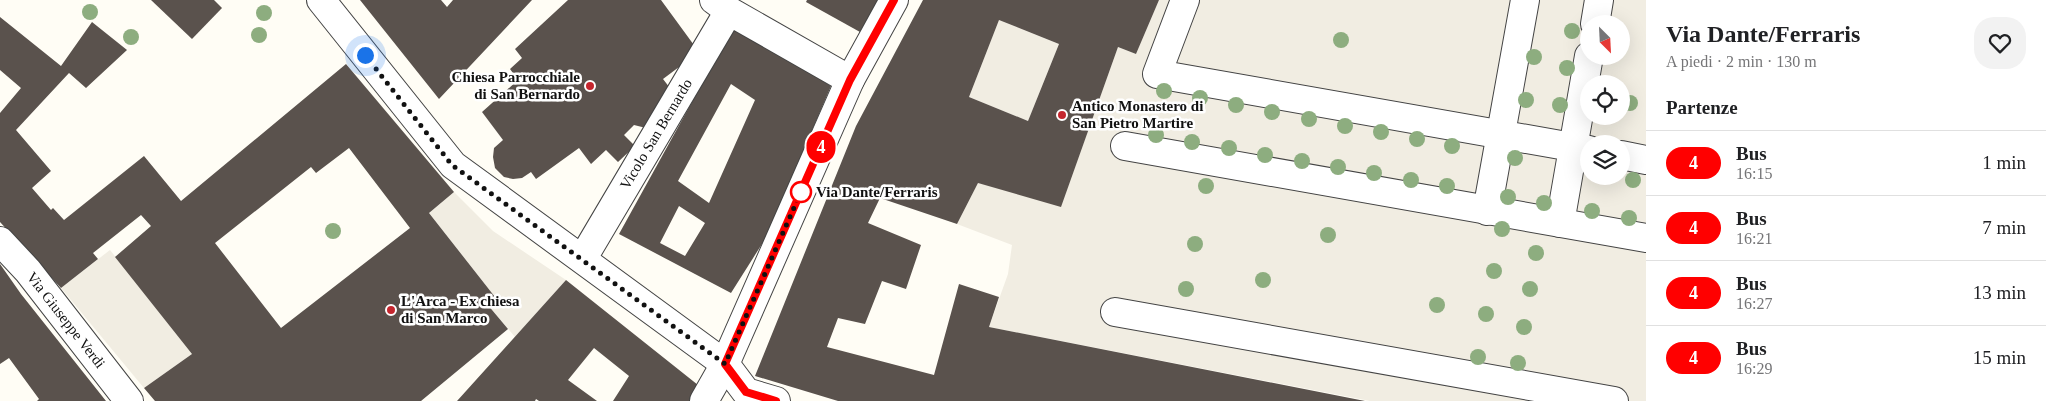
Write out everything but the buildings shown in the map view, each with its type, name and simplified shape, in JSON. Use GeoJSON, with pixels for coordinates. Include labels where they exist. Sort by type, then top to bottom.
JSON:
{"type":"FeatureCollection","features":[{"type":"Feature","properties":{"kind":"street"},"geometry":{"type":"LineString","coordinates":[[321,0],[452,165],[583,258],[725,364],[746,392],[776,401]]}},
{"type":"Feature","properties":{"kind":"street"},"geometry":{"type":"LineString","coordinates":[[704,401],[725,364],[850,80],[894,0]]}},
{"type":"Feature","properties":{"kind":"street"},"geometry":{"type":"LineString","coordinates":[[1185,0],[1157,74],[1580,148]]}},
{"type":"Feature","properties":{"kind":"street"},"geometry":{"type":"LineString","coordinates":[[1487,211],[1525,0]]}},
{"type":"Feature","properties":{"kind":"street"},"geometry":{"type":"LineString","coordinates":[[1596,15],[1599,0]]}},
{"type":"Feature","properties":{"kind":"street"},"geometry":{"type":"LineString","coordinates":[[722,5],[850,80]]}},
{"type":"Feature","properties":{"kind":"street","name":"Vicolo San Bernardo"},"geometry":{"type":"LineString","coordinates":[[583,258],[722,5]]}},
{"type":"Feature","properties":{"kind":"street"},"geometry":{"type":"LineString","coordinates":[[1582,135],[1588,65]]}},
{"type":"Feature","properties":{"kind":"street"},"geometry":{"type":"LineString","coordinates":[[1126,146],[1646,238]]}},
{"type":"Feature","properties":{"kind":"street"},"geometry":{"type":"LineString","coordinates":[[1560,223],[1580,152]]}},
{"type":"Feature","properties":{"kind":"street"},"geometry":{"type":"LineString","coordinates":[[1630,157],[1646,160]]}},
{"type":"Feature","properties":{"kind":"street","name":"Via Giuseppe Verdi"},"geometry":{"type":"LineString","coordinates":[[0,241],[28,271],[129,401]]}},
{"type":"Feature","properties":{"kind":"street"},"geometry":{"type":"LineString","coordinates":[[1115,312],[1614,401]]}},
{"type":"Feature","properties":{"kind":"shaded area"},"geometry":{"type":"Polygon","coordinates":[[[1159,0],[1646,0],[1646,401],[1370,401],[989,327],[1008,274],[1012,245],[957,224],[978,183],[1065,195],[1118,47],[1136,54],[1159,0]]]}},
{"type":"Feature","properties":{"kind":"shaded area"},"geometry":{"type":"Polygon","coordinates":[[[999,20],[1059,44],[1028,121],[969,97],[999,20]]]}},
{"type":"Feature","properties":{"kind":"shaded area"},"geometry":{"type":"Polygon","coordinates":[[[454,192],[493,231],[566,280],[515,337],[487,304],[495,297],[429,213],[454,192]]]}},
{"type":"Feature","properties":{"kind":"shaded area"},"geometry":{"type":"Polygon","coordinates":[[[110,250],[192,354],[144,388],[61,288],[110,250]]]}},
{"type":"Feature","properties":{"kind":"bus line","name":"4"},"geometry":{"type":"LineString","coordinates":[[776,401],[746,392],[725,364],[850,80],[894,0]]}},
{"type":"Feature","properties":{"kind":"place","name":"Chiesa Parrocchiale di San Bernardo"},"geometry":{"type":"Point","coordinates":[590,86]}},
{"type":"Feature","properties":{"kind":"place","name":"Antico Monastero di San Pietro Martire"},"geometry":{"type":"Point","coordinates":[1062,115]}},
{"type":"Feature","properties":{"kind":"place","name":"Via Dante/Ferraris"},"geometry":{"type":"Point","coordinates":[801,192]}},
{"type":"Feature","properties":{"kind":"place","name":"L'Arca - Ex chiesa di San Marco"},"geometry":{"type":"Point","coordinates":[391,310]}},
{"type":"Feature","properties":{"kind":"route"},"geometry":{"type":"LineString","coordinates":[[365,55],[452,165],[583,258],[725,364],[801,192]]}}]}
